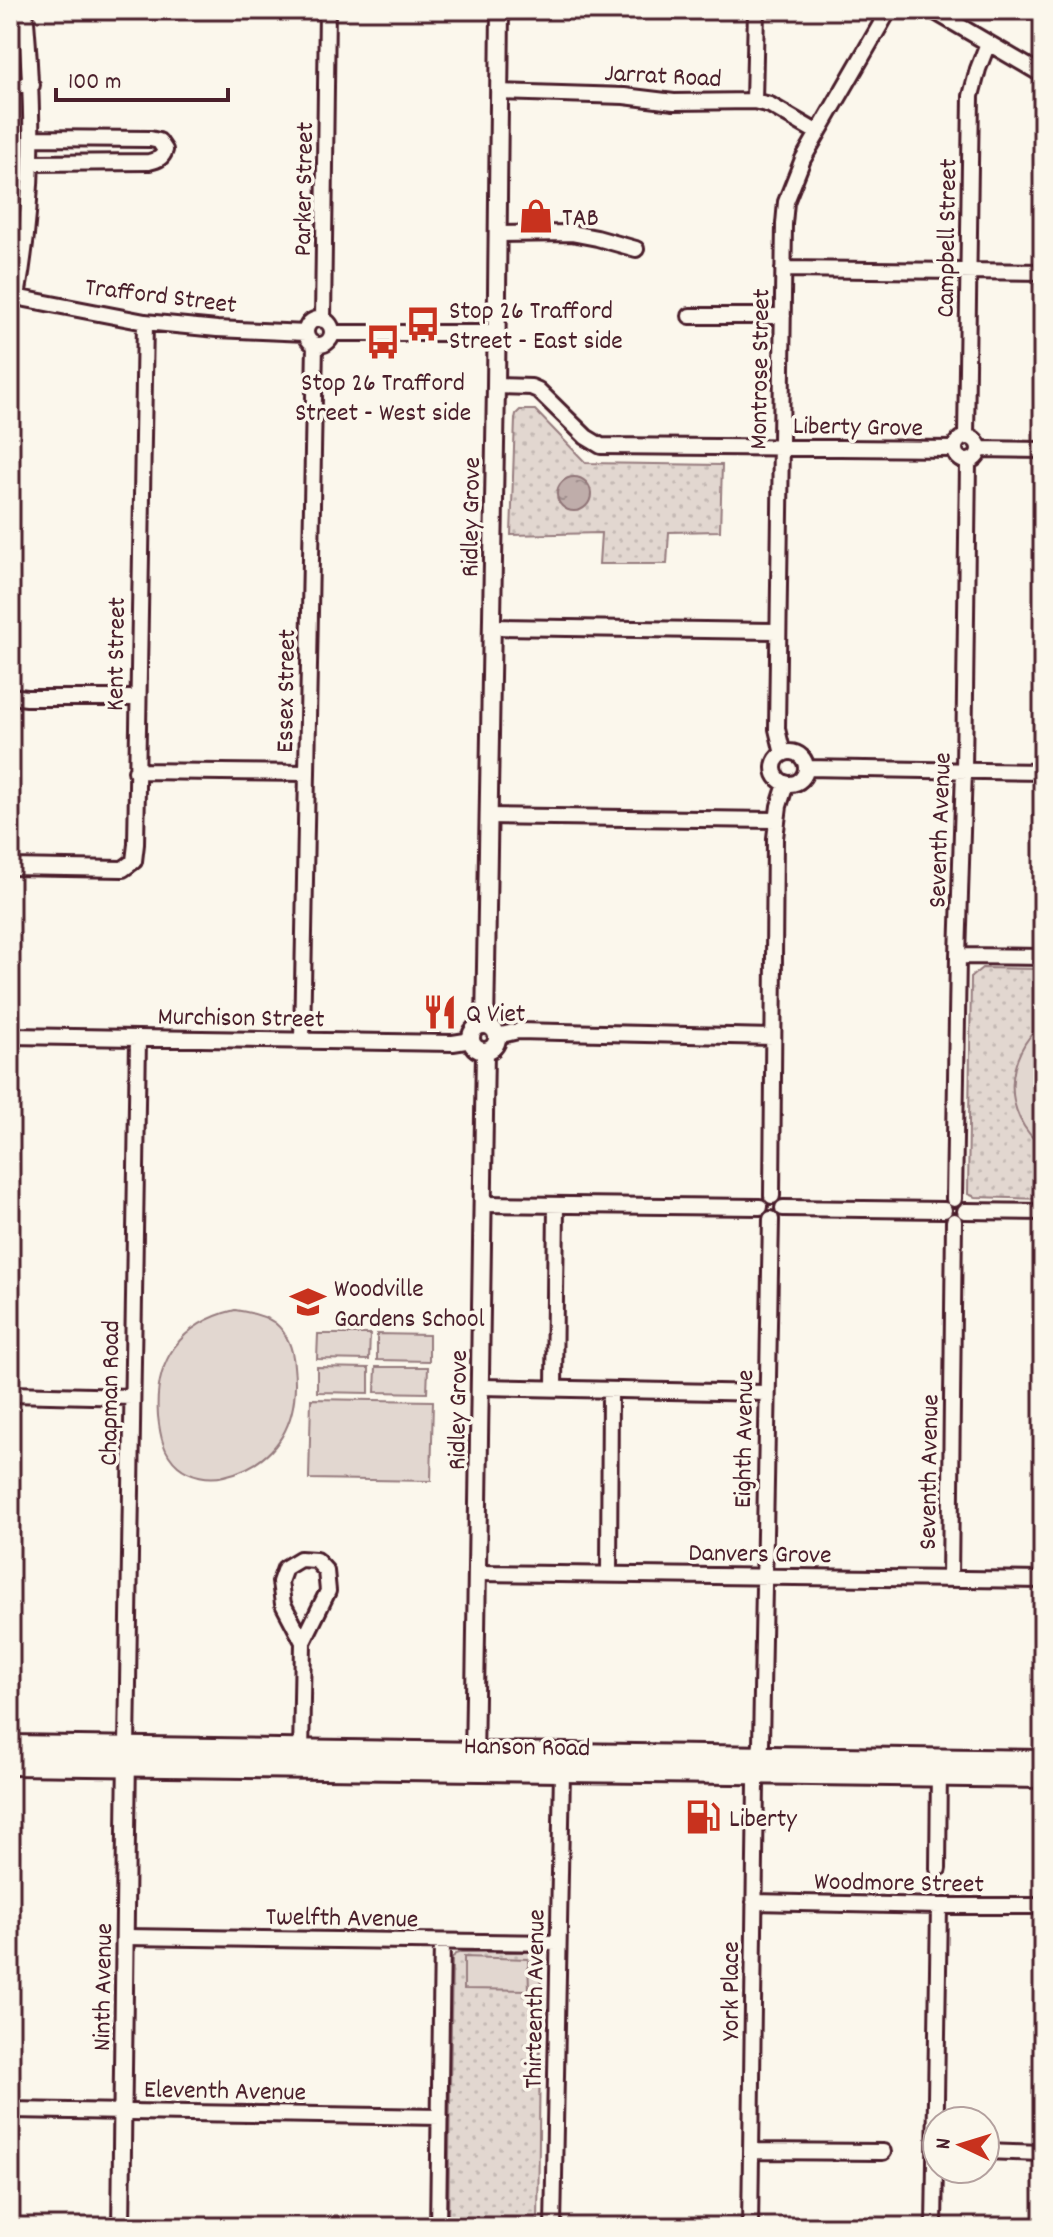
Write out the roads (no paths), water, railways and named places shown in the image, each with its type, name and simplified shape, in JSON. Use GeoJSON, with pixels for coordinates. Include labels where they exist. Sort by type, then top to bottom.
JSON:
{"type":"FeatureCollection","features":[{"type":"Feature","properties":{"kind":"main road","name":"Hanson Road"},"geometry":{"type":"LineString","coordinates":[[10,1746],[127,1756],[939,1768],[1043,1777]]}},
{"type":"Feature","properties":{"kind":"main road","name":"Hanson Road"},"geometry":{"type":"LineString","coordinates":[[10,1764],[127,1756]]}},
{"type":"Feature","properties":{"kind":"main road","name":"Hanson Road"},"geometry":{"type":"LineString","coordinates":[[939,1768],[1043,1761]]}},
{"type":"Feature","properties":{"kind":"street"},"geometry":{"type":"LineString","coordinates":[[14,297],[26,246],[32,163],[32,85],[25,10]]}},
{"type":"Feature","properties":{"kind":"street","name":"Parker Street"},"geometry":{"type":"LineString","coordinates":[[327,10],[327,326]]}},
{"type":"Feature","properties":{"kind":"street","name":"Ridley Grove"},"geometry":{"type":"LineString","coordinates":[[491,1030],[488,816],[500,10]]}},
{"type":"Feature","properties":{"kind":"street"},"geometry":{"type":"LineString","coordinates":[[754,101],[756,10]]}},
{"type":"Feature","properties":{"kind":"street","name":"Montrose Street"},"geometry":{"type":"LineString","coordinates":[[783,754],[777,729],[777,631],[786,202],[803,159],[889,10]]}},
{"type":"Feature","properties":{"kind":"street"},"geometry":{"type":"LineString","coordinates":[[932,10],[1043,75]]}},
{"type":"Feature","properties":{"kind":"street","name":"Campbell Street"},"geometry":{"type":"LineString","coordinates":[[966,437],[971,96],[988,43]]}},
{"type":"Feature","properties":{"kind":"street"},"geometry":{"type":"LineString","coordinates":[[10,85],[32,85]]}},
{"type":"Feature","properties":{"kind":"street","name":"Jarrat Road"},"geometry":{"type":"LineString","coordinates":[[499,92],[624,96],[674,102],[754,101],[770,105],[818,133]]}},
{"type":"Feature","properties":{"kind":"street"},"geometry":{"type":"LineString","coordinates":[[32,138],[150,139],[159,141],[165,150],[157,161],[149,162],[32,163]]}},
{"type":"Feature","properties":{"kind":"street"},"geometry":{"type":"LineString","coordinates":[[497,234],[571,233],[636,249]]}},
{"type":"Feature","properties":{"kind":"street"},"geometry":{"type":"LineString","coordinates":[[783,269],[1043,272]]}},
{"type":"Feature","properties":{"kind":"street","name":"Trafford Street"},"geometry":{"type":"LineString","coordinates":[[14,297],[145,322],[310,338]]}},
{"type":"Feature","properties":{"kind":"street"},"geometry":{"type":"LineString","coordinates":[[690,316],[783,316]]}},
{"type":"Feature","properties":{"kind":"street"},"geometry":{"type":"LineString","coordinates":[[327,326],[327,342],[310,338],[310,322],[314,320],[327,326],[495,333]]}},
{"type":"Feature","properties":{"kind":"street","name":"Kent Street"},"geometry":{"type":"LineString","coordinates":[[10,867],[123,869],[134,861],[145,322]]}},
{"type":"Feature","properties":{"kind":"street","name":"Essex Street"},"geometry":{"type":"LineString","coordinates":[[302,1040],[310,338]]}},
{"type":"Feature","properties":{"kind":"street","name":"Liberty Grove"},"geometry":{"type":"LineString","coordinates":[[496,386],[538,390],[586,437],[601,446],[955,449]]}},
{"type":"Feature","properties":{"kind":"street"},"geometry":{"type":"LineString","coordinates":[[966,437],[977,443],[979,449],[973,461],[968,462],[957,456],[955,449],[957,443],[966,437]]}},
{"type":"Feature","properties":{"kind":"street"},"geometry":{"type":"LineString","coordinates":[[979,449],[1043,450]]}},
{"type":"Feature","properties":{"kind":"street","name":"Seventh Avenue"},"geometry":{"type":"LineString","coordinates":[[950,1579],[968,462]]}},
{"type":"Feature","properties":{"kind":"street"},"geometry":{"type":"LineString","coordinates":[[491,627],[777,631]]}},
{"type":"Feature","properties":{"kind":"street"},"geometry":{"type":"LineString","coordinates":[[10,696],[137,698]]}},
{"type":"Feature","properties":{"kind":"street"},"geometry":{"type":"LineString","coordinates":[[794,752],[805,763],[802,779],[786,784],[777,778],[775,762],[783,754],[794,752]]}},
{"type":"Feature","properties":{"kind":"street"},"geometry":{"type":"LineString","coordinates":[[806,768],[1043,772]]}},
{"type":"Feature","properties":{"kind":"street"},"geometry":{"type":"LineString","coordinates":[[136,771],[307,773]]}},
{"type":"Feature","properties":{"kind":"street"},"geometry":{"type":"LineString","coordinates":[[772,1196],[776,820],[786,784]]}},
{"type":"Feature","properties":{"kind":"street"},"geometry":{"type":"LineString","coordinates":[[488,816],[776,820]]}},
{"type":"Feature","properties":{"kind":"street"},"geometry":{"type":"LineString","coordinates":[[958,956],[1043,957]]}},
{"type":"Feature","properties":{"kind":"street"},"geometry":{"type":"LineString","coordinates":[[491,1030],[497,1043],[492,1049],[478,1046],[474,1029],[773,1037]]}},
{"type":"Feature","properties":{"kind":"street","name":"Murchison Street"},"geometry":{"type":"LineString","coordinates":[[10,1036],[453,1043],[478,1046]]}},
{"type":"Feature","properties":{"kind":"street","name":"Chapman Road"},"geometry":{"type":"LineString","coordinates":[[127,1756],[138,1039]]}},
{"type":"Feature","properties":{"kind":"street","name":"Ridley Grove"},"geometry":{"type":"LineString","coordinates":[[474,1761],[483,1204],[478,1046]]}},
{"type":"Feature","properties":{"kind":"street"},"geometry":{"type":"LineString","coordinates":[[772,1196],[782,1203],[783,1208],[781,1214],[771,1219],[761,1213],[760,1207],[766,1198],[772,1196]]}},
{"type":"Feature","properties":{"kind":"street"},"geometry":{"type":"LineString","coordinates":[[483,1204],[760,1207]]}},
{"type":"Feature","properties":{"kind":"street"},"geometry":{"type":"LineString","coordinates":[[554,1388],[556,1205]]}},
{"type":"Feature","properties":{"kind":"street"},"geometry":{"type":"LineString","coordinates":[[783,1208],[1043,1212]]}},
{"type":"Feature","properties":{"kind":"street","name":"Eighth Avenue"},"geometry":{"type":"LineString","coordinates":[[759,1765],[771,1219]]}},
{"type":"Feature","properties":{"kind":"street"},"geometry":{"type":"LineString","coordinates":[[481,1387],[766,1393]]}},
{"type":"Feature","properties":{"kind":"street"},"geometry":{"type":"LineString","coordinates":[[609,1574],[610,1390]]}},
{"type":"Feature","properties":{"kind":"street"},"geometry":{"type":"LineString","coordinates":[[10,1394],[132,1397]]}},
{"type":"Feature","properties":{"kind":"street"},"geometry":{"type":"LineString","coordinates":[[301,1759],[303,1642],[328,1591],[326,1571],[316,1560],[300,1559],[285,1568],[280,1582],[283,1604],[303,1642]]}},
{"type":"Feature","properties":{"kind":"street","name":"Danvers Grove"},"geometry":{"type":"LineString","coordinates":[[477,1573],[1043,1580]]}},
{"type":"Feature","properties":{"kind":"street","name":"Ninth Avenue"},"geometry":{"type":"LineString","coordinates":[[121,2227],[127,1756]]}},
{"type":"Feature","properties":{"kind":"street","name":"Thirteenth Avenue"},"geometry":{"type":"LineString","coordinates":[[553,2227],[558,1943],[566,1763]]}},
{"type":"Feature","properties":{"kind":"street","name":"York Place"},"geometry":{"type":"LineString","coordinates":[[750,2227],[759,1765]]}},
{"type":"Feature","properties":{"kind":"street"},"geometry":{"type":"LineString","coordinates":[[938,1869],[939,1768]]}},
{"type":"Feature","properties":{"kind":"street","name":"Woodmore Street"},"geometry":{"type":"LineString","coordinates":[[754,1902],[1043,1906]]}},
{"type":"Feature","properties":{"kind":"street"},"geometry":{"type":"LineString","coordinates":[[937,2105],[939,1906]]}},
{"type":"Feature","properties":{"kind":"street","name":"Twelfth Avenue"},"geometry":{"type":"LineString","coordinates":[[125,1937],[558,1943]]}},
{"type":"Feature","properties":{"kind":"street"},"geometry":{"type":"LineString","coordinates":[[438,2227],[442,1942]]}},
{"type":"Feature","properties":{"kind":"street","name":"Eleventh Avenue"},"geometry":{"type":"LineString","coordinates":[[10,2110],[440,2117]]}},
{"type":"Feature","properties":{"kind":"street"},"geometry":{"type":"LineString","coordinates":[[752,2151],[883,2152]]}},
{"type":"Feature","properties":{"kind":"street"},"geometry":{"type":"LineString","coordinates":[[1001,2152],[1043,2153]]}},
{"type":"Feature","properties":{"kind":"street"},"geometry":{"type":"LineString","coordinates":[[934,2227],[935,2185]]}},
{"type":"Feature","properties":{"kind":"water"},"geometry":{"type":"Polygon","coordinates":[[[574,477],[586,482],[591,494],[586,506],[574,511],[562,506],[557,494],[562,482],[574,477]]]}},
{"type":"Feature","properties":{"kind":"place","name":"TAB"},"geometry":{"type":"Point","coordinates":[536,216]}},
{"type":"Feature","properties":{"kind":"place","name":"Stop 26 Trafford Street - East side"},"geometry":{"type":"Point","coordinates":[423,324]}},
{"type":"Feature","properties":{"kind":"place","name":"Stop 26 Trafford Street - West side"},"geometry":{"type":"Point","coordinates":[383,342]}},
{"type":"Feature","properties":{"kind":"place","name":"Q Viet"},"geometry":{"type":"Point","coordinates":[440,1012]}},
{"type":"Feature","properties":{"kind":"place","name":"Woodville Gardens School"},"geometry":{"type":"Point","coordinates":[308,1302]}},
{"type":"Feature","properties":{"kind":"place","name":"Liberty"},"geometry":{"type":"Point","coordinates":[703,1817]}}]}
